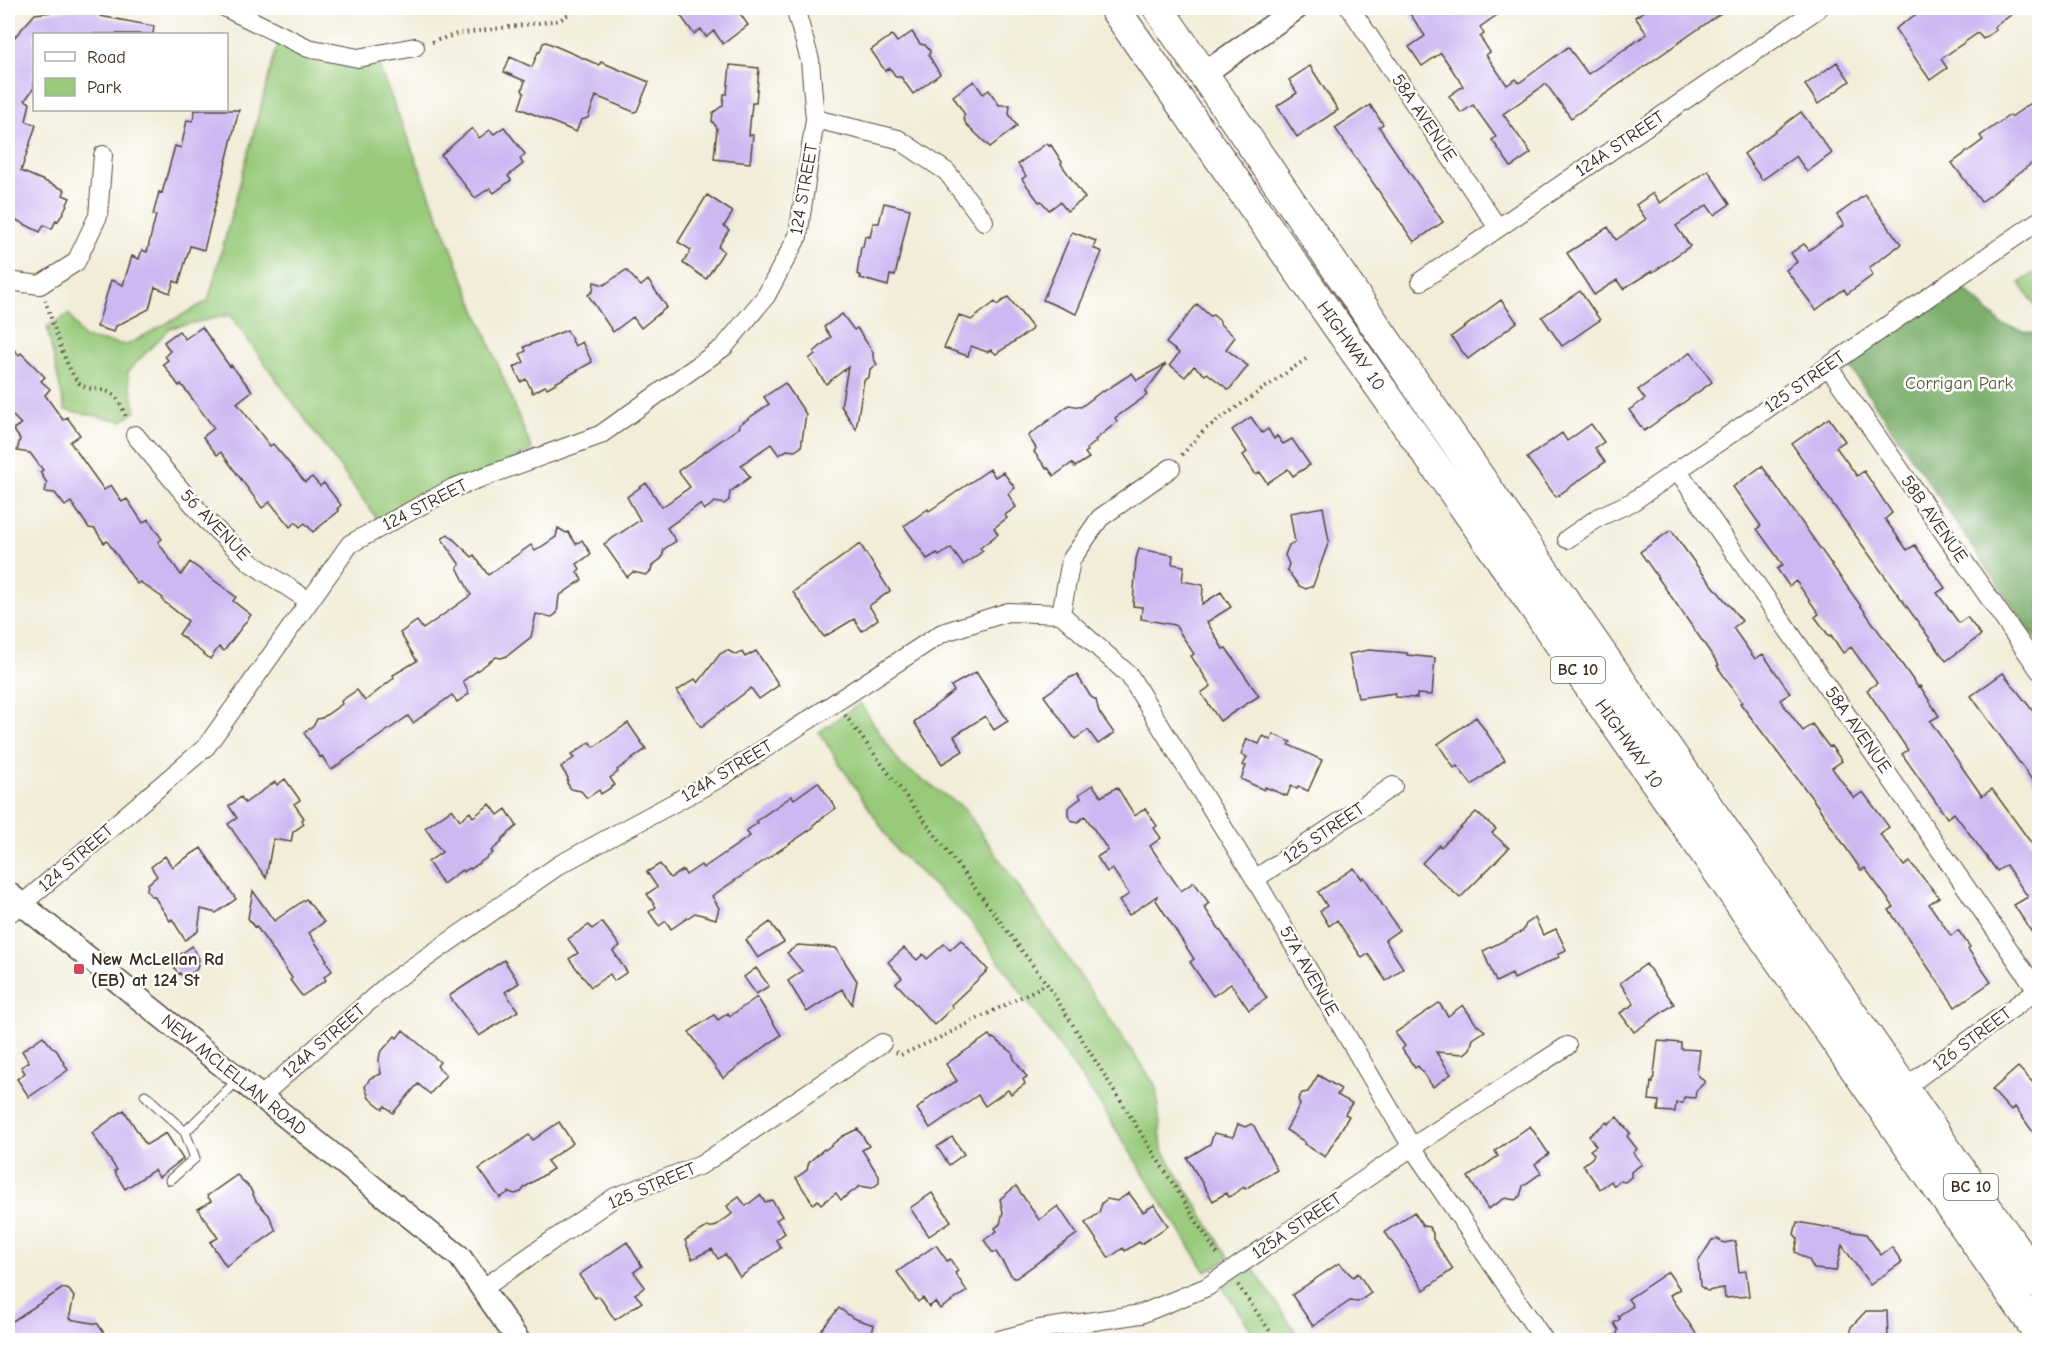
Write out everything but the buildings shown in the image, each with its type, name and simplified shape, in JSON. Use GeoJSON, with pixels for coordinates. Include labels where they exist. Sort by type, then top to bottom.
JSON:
{"type":"FeatureCollection","features":[{"type":"Feature","properties":{"kind":"highway","name":"HIGHWAY 10"},"geometry":{"type":"LineString","coordinates":[[1114,8],[2040,1335]]}},
{"type":"Feature","properties":{"kind":"highway"},"geometry":{"type":"LineString","coordinates":[[1134,8],[1167,54],[1178,63],[1204,73]]}},
{"type":"Feature","properties":{"kind":"highway","name":"HIGHWAY 10"},"geometry":{"type":"LineString","coordinates":[[1158,8],[1535,558],[2040,1284]]}},
{"type":"Feature","properties":{"kind":"street"},"geometry":{"type":"LineString","coordinates":[[226,8],[308,48],[358,58],[415,47]]}},
{"type":"Feature","properties":{"kind":"street"},"geometry":{"type":"LineString","coordinates":[[795,8],[810,60],[815,118],[898,140],[946,172],[984,221]]}},
{"type":"Feature","properties":{"kind":"street"},"geometry":{"type":"LineString","coordinates":[[1204,73],[1297,8]]}},
{"type":"Feature","properties":{"kind":"street","name":"58A AVENUE"},"geometry":{"type":"LineString","coordinates":[[1350,8],[1498,228]]}},
{"type":"Feature","properties":{"kind":"street","name":"124A STREET"},"geometry":{"type":"LineString","coordinates":[[1421,281],[1819,8]]}},
{"type":"Feature","properties":{"kind":"street","name":"124 STREET"},"geometry":{"type":"LineString","coordinates":[[12,904],[206,747],[350,544],[453,489],[600,435],[724,346],[766,296],[798,236],[815,118]]}},
{"type":"Feature","properties":{"kind":"street"},"geometry":{"type":"LineString","coordinates":[[8,280],[40,285],[76,262],[98,216],[103,155]]}},
{"type":"Feature","properties":{"kind":"street","name":"125 STREET"},"geometry":{"type":"LineString","coordinates":[[1567,539],[1599,517],[1632,502],[1678,471],[2040,220]]}},
{"type":"Feature","properties":{"kind":"street","name":"58B AVENUE"},"geometry":{"type":"LineString","coordinates":[[1828,366],[2040,671]]}},
{"type":"Feature","properties":{"kind":"street","name":"56 AVENUE"},"geometry":{"type":"LineString","coordinates":[[135,435],[207,521],[251,563],[309,601]]}},
{"type":"Feature","properties":{"kind":"street"},"geometry":{"type":"LineString","coordinates":[[1061,614],[1071,560],[1100,518],[1170,468]]}},
{"type":"Feature","properties":{"kind":"street","name":"58A AVENUE"},"geometry":{"type":"LineString","coordinates":[[1678,471],[2038,989]]}},
{"type":"Feature","properties":{"kind":"street","name":"124A STREET"},"geometry":{"type":"LineString","coordinates":[[260,1097],[390,983],[559,865],[718,779],[942,633],[1008,612],[1061,614]]}},
{"type":"Feature","properties":{"kind":"street","name":"57A AVENUE"},"geometry":{"type":"LineString","coordinates":[[1061,614],[1129,675],[1255,879],[1412,1147],[1544,1341]]}},
{"type":"Feature","properties":{"kind":"street","name":"125 STREET"},"geometry":{"type":"LineString","coordinates":[[1255,879],[1393,786]]}},
{"type":"Feature","properties":{"kind":"street","name":"NEW MCLELLAN ROAD"},"geometry":{"type":"LineString","coordinates":[[12,904],[238,1078],[460,1257],[482,1289]]}},
{"type":"Feature","properties":{"kind":"street","name":"126 STREET"},"geometry":{"type":"LineString","coordinates":[[1903,1089],[2038,989]]}},
{"type":"Feature","properties":{"kind":"street","name":"125 STREET"},"geometry":{"type":"LineString","coordinates":[[482,1289],[615,1197],[701,1166],[882,1043]]}},
{"type":"Feature","properties":{"kind":"street","name":"125A STREET"},"geometry":{"type":"LineString","coordinates":[[999,1341],[1040,1329],[1141,1314],[1207,1287],[1412,1147],[1567,1046]]}},
{"type":"Feature","properties":{"kind":"street"},"geometry":{"type":"LineString","coordinates":[[482,1289],[518,1341]]}},
{"type":"Feature","properties":{"kind":"lane"},"geometry":{"type":"LineString","coordinates":[[185,1131],[238,1078]]}},
{"type":"Feature","properties":{"kind":"lane"},"geometry":{"type":"LineString","coordinates":[[145,1095],[185,1131],[195,1158],[170,1180]]}},
{"type":"Feature","properties":{"kind":"path"},"geometry":{"type":"LineString","coordinates":[[415,47],[457,34],[560,20],[578,8]]}},
{"type":"Feature","properties":{"kind":"path"},"geometry":{"type":"LineString","coordinates":[[40,285],[59,341],[77,381],[86,387],[110,393],[116,398],[135,435]]}},
{"type":"Feature","properties":{"kind":"path"},"geometry":{"type":"LineString","coordinates":[[1170,468],[1204,430],[1309,357]]}},
{"type":"Feature","properties":{"kind":"path"},"geometry":{"type":"LineString","coordinates":[[836,702],[1047,984],[1229,1272],[1276,1341]]}},
{"type":"Feature","properties":{"kind":"path"},"geometry":{"type":"LineString","coordinates":[[882,1043],[901,1054],[939,1038],[1047,984]]}},
{"type":"Feature","properties":{"kind":"green space"},"geometry":{"type":"Polygon","coordinates":[[[279,39],[376,59],[532,450],[377,519],[230,315],[170,328],[127,372],[136,412],[122,421],[65,410],[47,327],[69,314],[83,338],[127,345],[208,301],[279,39]]]}},
{"type":"Feature","properties":{"kind":"green space"},"geometry":{"type":"Polygon","coordinates":[[[2039,269],[2039,311],[2020,283],[2039,269]]]}},
{"type":"Feature","properties":{"kind":"green space","name":"Corrigan Park"},"geometry":{"type":"Polygon","coordinates":[[[1959,284],[2003,325],[2039,335],[2039,644],[1847,363],[1959,284]]]}},
{"type":"Feature","properties":{"kind":"green space"},"geometry":{"type":"Polygon","coordinates":[[[860,703],[901,765],[964,808],[1156,1086],[1162,1149],[1229,1258],[1206,1272],[1096,1098],[969,919],[897,851],[819,732],[860,703]]]}},
{"type":"Feature","properties":{"kind":"green space"},"geometry":{"type":"Polygon","coordinates":[[[1250,1264],[1301,1340],[1258,1340],[1221,1285],[1250,1264]]]}},
{"type":"Feature","properties":{"kind":"place","name":"New McLellan Rd (EB) at 124 St"},"geometry":{"type":"Point","coordinates":[79,969]}}]}
